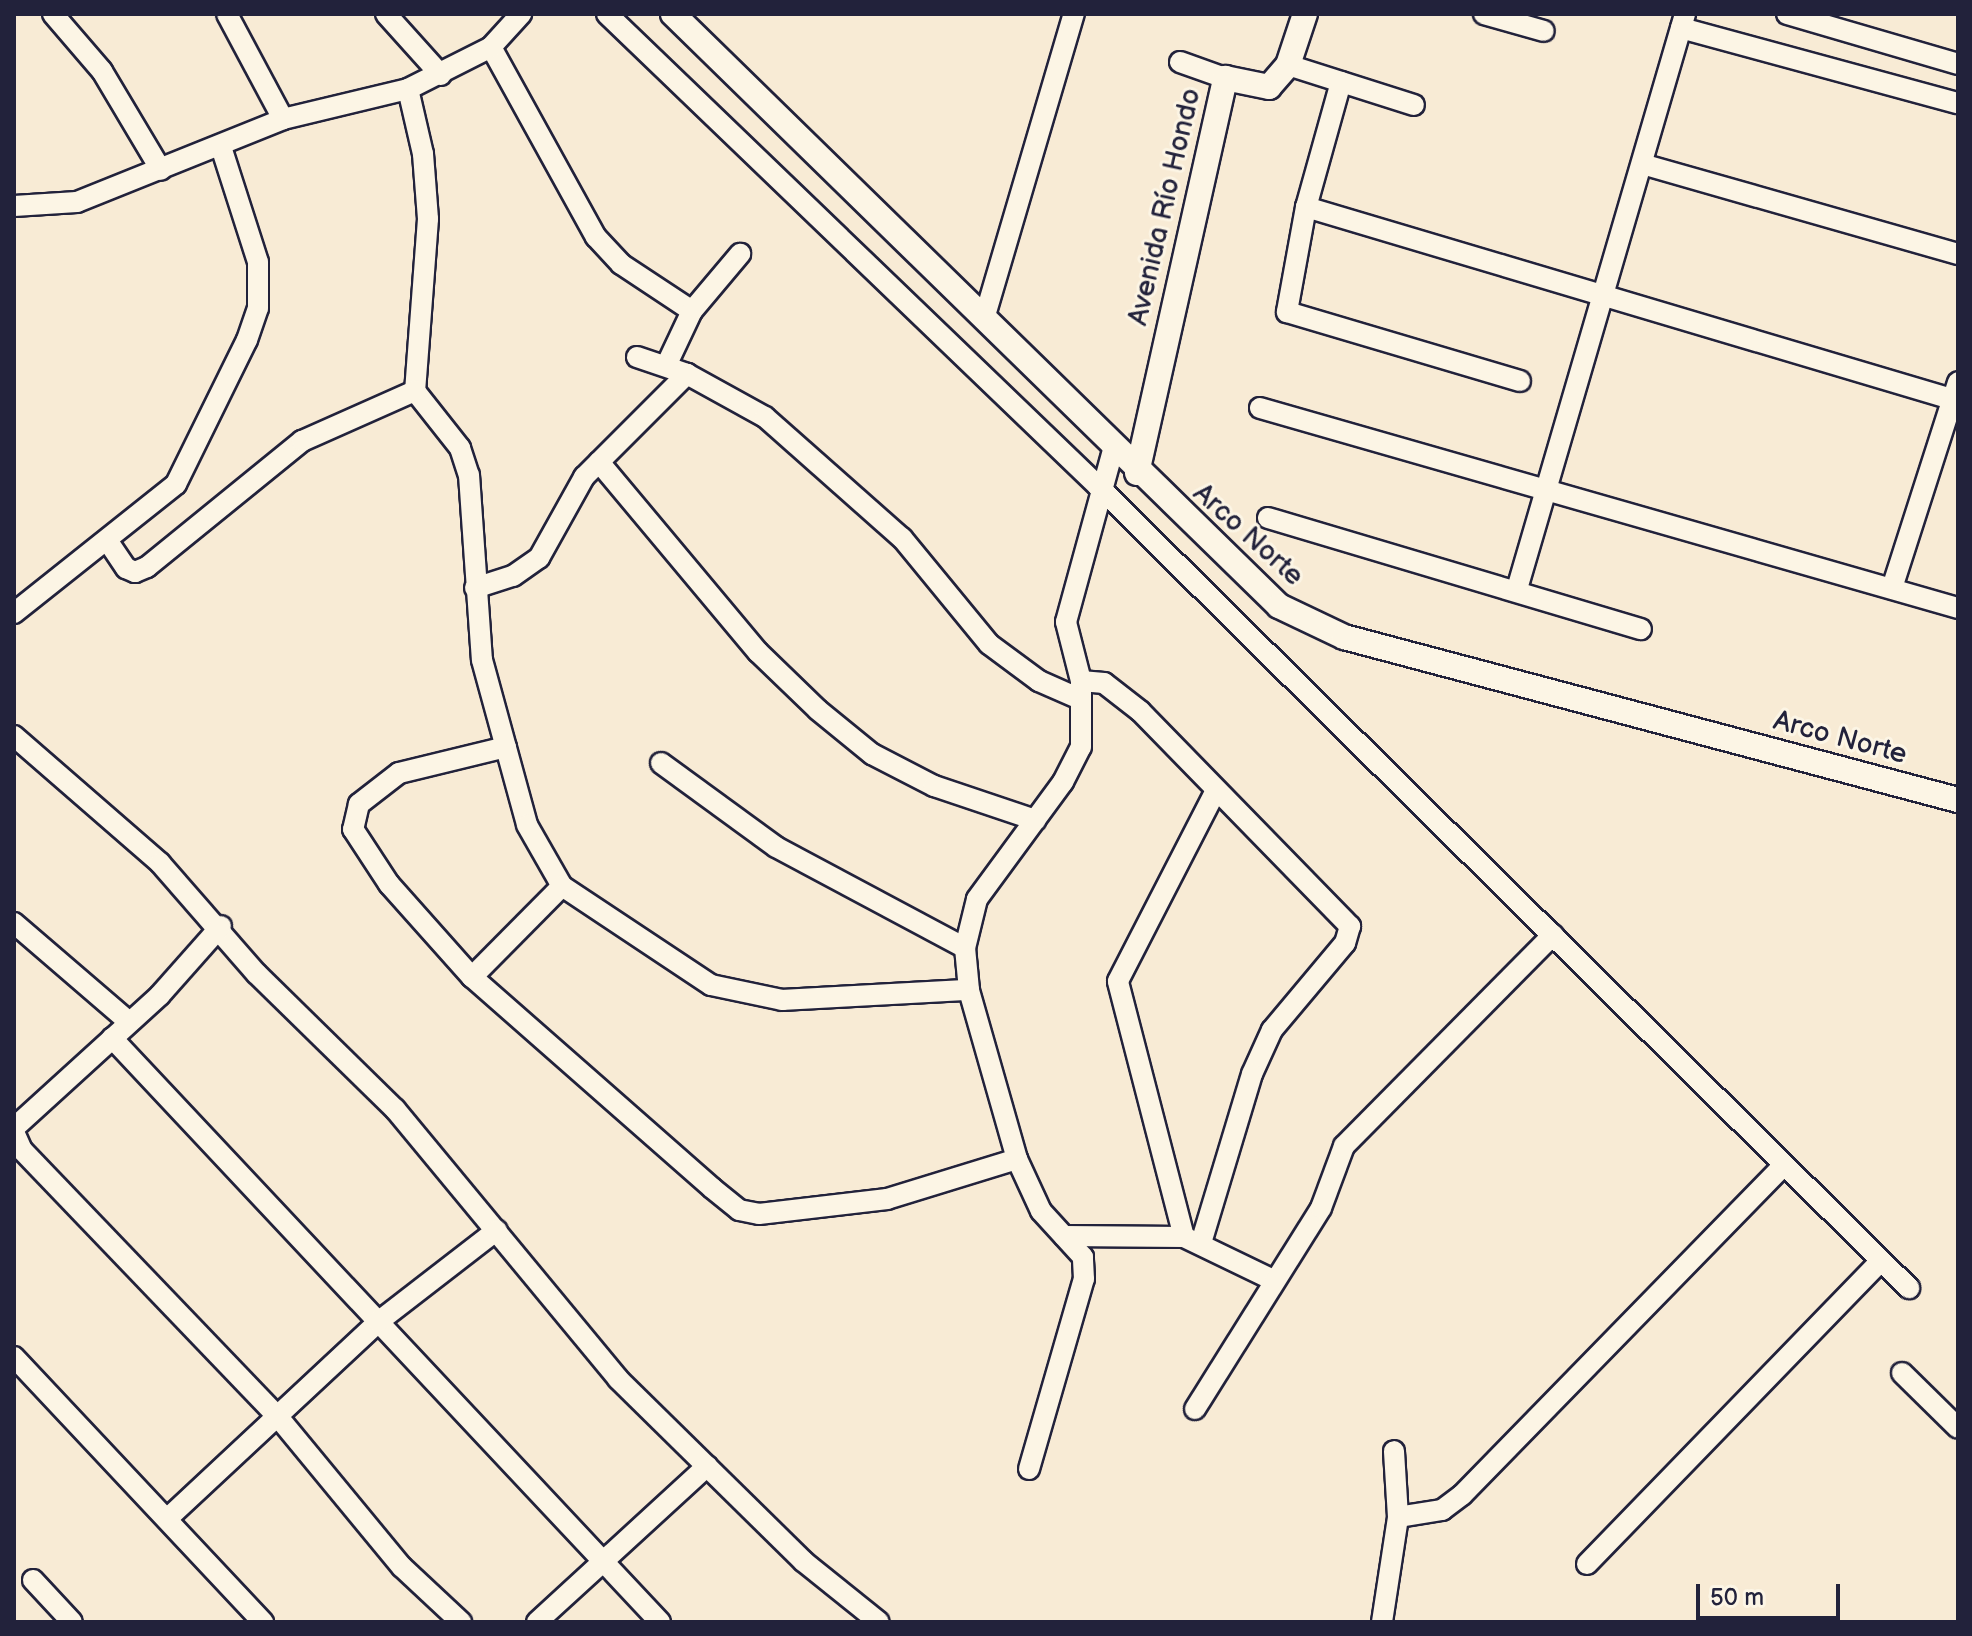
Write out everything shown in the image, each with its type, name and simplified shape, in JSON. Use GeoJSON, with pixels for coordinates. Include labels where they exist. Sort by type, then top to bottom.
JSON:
{"type":"FeatureCollection","features":[{"type":"Feature","properties":{"kind":"main road","name":"Arco Norte"},"geometry":{"type":"LineString","coordinates":[[673,14],[1255,589],[1344,637],[1958,800]]}},
{"type":"Feature","properties":{"kind":"main road"},"geometry":{"type":"LineString","coordinates":[[1288,65],[1305,14]]}},
{"type":"Feature","properties":{"kind":"main road","name":"Avenida Río Hondo"},"geometry":{"type":"LineString","coordinates":[[1137,473],[1225,78],[1269,87],[1288,65]]}},
{"type":"Feature","properties":{"kind":"street"},"geometry":{"type":"LineString","coordinates":[[53,14],[102,71],[161,170]]}},
{"type":"Feature","properties":{"kind":"street"},"geometry":{"type":"LineString","coordinates":[[227,14],[283,119]]}},
{"type":"Feature","properties":{"kind":"street"},"geometry":{"type":"LineString","coordinates":[[386,14],[441,75]]}},
{"type":"Feature","properties":{"kind":"street"},"geometry":{"type":"LineString","coordinates":[[14,206],[77,202],[221,147],[283,119],[408,89],[441,75],[491,47],[521,14]]}},
{"type":"Feature","properties":{"kind":"street"},"geometry":{"type":"LineString","coordinates":[[607,14],[1098,486],[1909,1288]]}},
{"type":"Feature","properties":{"kind":"street"},"geometry":{"type":"LineString","coordinates":[[984,319],[1074,14]]}},
{"type":"Feature","properties":{"kind":"street"},"geometry":{"type":"LineString","coordinates":[[1484,14],[1544,31]]}},
{"type":"Feature","properties":{"kind":"street"},"geometry":{"type":"LineString","coordinates":[[1787,14],[1958,64]]}},
{"type":"Feature","properties":{"kind":"street"},"geometry":{"type":"LineString","coordinates":[[1517,589],[1549,490],[1683,21],[1958,103]]}},
{"type":"Feature","properties":{"kind":"street"},"geometry":{"type":"LineString","coordinates":[[491,47],[596,237],[621,264],[692,311]]}},
{"type":"Feature","properties":{"kind":"street"},"geometry":{"type":"LineString","coordinates":[[1180,62],[1225,78]]}},
{"type":"Feature","properties":{"kind":"street"},"geometry":{"type":"LineString","coordinates":[[1288,65],[1414,105]]}},
{"type":"Feature","properties":{"kind":"street"},"geometry":{"type":"LineString","coordinates":[[1341,82],[1306,207],[1287,312],[1520,381]]}},
{"type":"Feature","properties":{"kind":"street"},"geometry":{"type":"LineString","coordinates":[[408,89],[423,154],[428,219],[415,391],[460,448],[469,475],[482,660],[527,825],[562,886],[711,985],[782,1000],[969,990]]}},
{"type":"Feature","properties":{"kind":"street"},"geometry":{"type":"LineString","coordinates":[[14,613],[107,540],[190,465],[258,308],[258,262],[221,147]]}},
{"type":"Feature","properties":{"kind":"street"},"geometry":{"type":"LineString","coordinates":[[1642,164],[1958,254]]}},
{"type":"Feature","properties":{"kind":"street"},"geometry":{"type":"LineString","coordinates":[[1306,207],[1603,299],[1956,394],[1892,588]]}},
{"type":"Feature","properties":{"kind":"street"},"geometry":{"type":"LineString","coordinates":[[666,366],[692,311],[740,254]]}},
{"type":"Feature","properties":{"kind":"street"},"geometry":{"type":"LineString","coordinates":[[637,357],[687,374],[765,417],[853,490],[902,538],[989,644],[1039,681],[1080,690],[1116,689],[1341,914],[1351,935],[1272,1030],[1252,1074],[1192,1240]]}},
{"type":"Feature","properties":{"kind":"street"},"geometry":{"type":"LineString","coordinates":[[475,588],[513,576],[539,558],[599,462],[687,374]]}},
{"type":"Feature","properties":{"kind":"street"},"geometry":{"type":"LineString","coordinates":[[107,540],[126,568],[135,572],[147,567],[302,441],[415,391]]}},
{"type":"Feature","properties":{"kind":"street"},"geometry":{"type":"LineString","coordinates":[[1260,408],[1958,608]]}},
{"type":"Feature","properties":{"kind":"street"},"geometry":{"type":"LineString","coordinates":[[1029,1469],[1084,1279],[1083,1257],[1041,1211],[1017,1159],[969,990],[965,948],[977,899],[1035,820],[1081,747],[1080,690],[1066,622],[1098,486],[1113,450]]}},
{"type":"Feature","properties":{"kind":"street"},"geometry":{"type":"LineString","coordinates":[[599,462],[758,652],[818,710],[872,754],[909,774],[1035,820]]}},
{"type":"Feature","properties":{"kind":"street"},"geometry":{"type":"LineString","coordinates":[[1268,518],[1517,589],[1641,629]]}},
{"type":"Feature","properties":{"kind":"street"},"geometry":{"type":"LineString","coordinates":[[14,736],[160,863],[221,926],[257,974],[395,1109],[497,1230],[558,1313],[803,1561],[879,1622]]}},
{"type":"Feature","properties":{"kind":"street"},"geometry":{"type":"LineString","coordinates":[[506,747],[399,773],[377,786],[352,815],[353,829],[389,884],[472,977],[739,1210],[759,1214],[887,1199],[1017,1159]]}},
{"type":"Feature","properties":{"kind":"street"},"geometry":{"type":"LineString","coordinates":[[661,763],[776,847],[965,948]]}},
{"type":"Feature","properties":{"kind":"street"},"geometry":{"type":"LineString","coordinates":[[1192,1240],[1118,981],[1216,790]]}},
{"type":"Feature","properties":{"kind":"street"},"geometry":{"type":"LineString","coordinates":[[472,977],[562,886]]}},
{"type":"Feature","properties":{"kind":"street"},"geometry":{"type":"LineString","coordinates":[[14,923],[129,1022]]}},
{"type":"Feature","properties":{"kind":"street"},"geometry":{"type":"LineString","coordinates":[[221,926],[129,1022],[14,1130],[22,1150],[279,1418],[402,1567],[461,1622]]}},
{"type":"Feature","properties":{"kind":"street"},"geometry":{"type":"LineString","coordinates":[[1195,1409],[1273,1280],[1321,1208],[1344,1146],[1553,935]]}},
{"type":"Feature","properties":{"kind":"street"},"geometry":{"type":"LineString","coordinates":[[112,1038],[660,1622]]}},
{"type":"Feature","properties":{"kind":"street"},"geometry":{"type":"LineString","coordinates":[[1398,1517],[1442,1510],[1462,1495],[1784,1165]]}},
{"type":"Feature","properties":{"kind":"street"},"geometry":{"type":"LineString","coordinates":[[167,1519],[279,1418],[378,1322],[497,1230]]}},
{"type":"Feature","properties":{"kind":"street"},"geometry":{"type":"LineString","coordinates":[[1064,1236],[1192,1240],[1273,1280]]}},
{"type":"Feature","properties":{"kind":"street"},"geometry":{"type":"LineString","coordinates":[[1587,1564],[1881,1261]]}},
{"type":"Feature","properties":{"kind":"street"},"geometry":{"type":"LineString","coordinates":[[14,1357],[263,1622]]}},
{"type":"Feature","properties":{"kind":"street"},"geometry":{"type":"LineString","coordinates":[[1902,1373],[1958,1428]]}},
{"type":"Feature","properties":{"kind":"street"},"geometry":{"type":"LineString","coordinates":[[1382,1622],[1398,1517],[1394,1451]]}},
{"type":"Feature","properties":{"kind":"street"},"geometry":{"type":"LineString","coordinates":[[537,1622],[707,1466]]}},
{"type":"Feature","properties":{"kind":"street"},"geometry":{"type":"LineString","coordinates":[[33,1580],[72,1622]]}}]}
